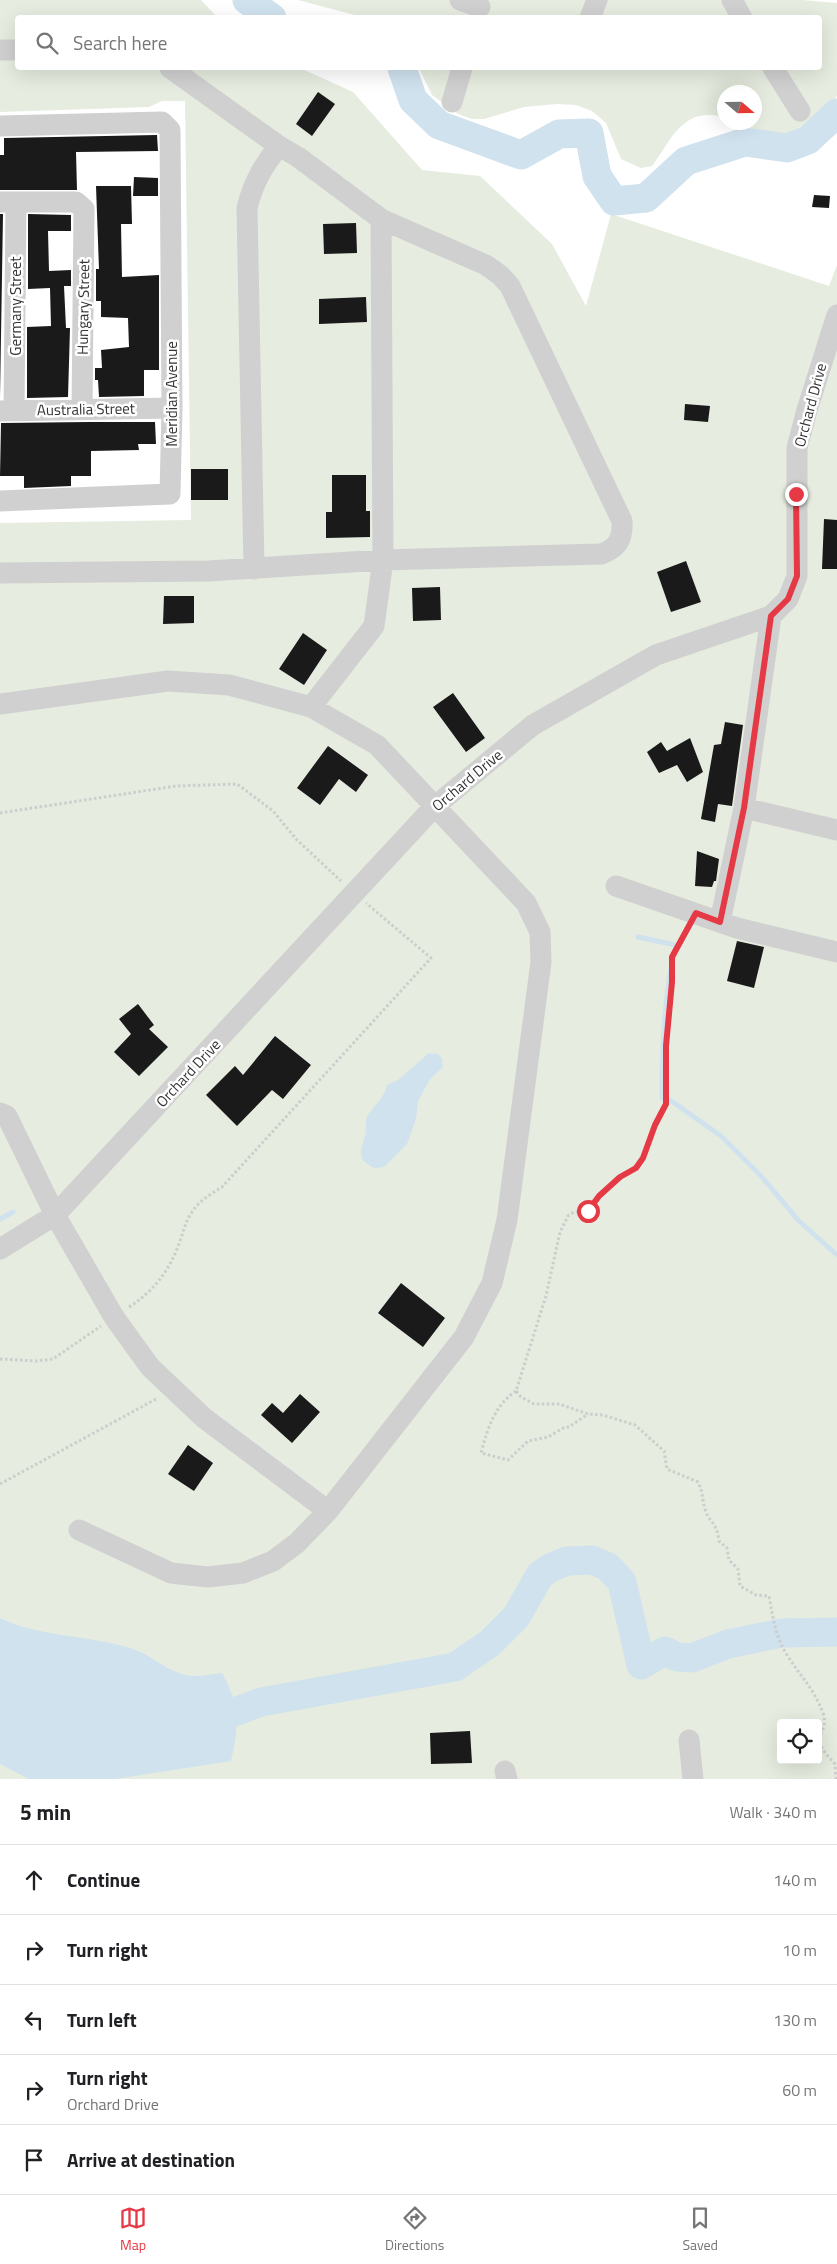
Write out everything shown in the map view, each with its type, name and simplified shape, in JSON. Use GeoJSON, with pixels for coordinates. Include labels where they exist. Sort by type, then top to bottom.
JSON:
{"type":"FeatureCollection","features":[{"type":"Feature","properties":{"kind":"street"},"geometry":{"type":"LineString","coordinates":[[460,0],[480,8]]}},
{"type":"Feature","properties":{"kind":"street"},"geometry":{"type":"LineString","coordinates":[[591,15],[597,0]]}},
{"type":"Feature","properties":{"kind":"street"},"geometry":{"type":"LineString","coordinates":[[732,0],[740,15]]}},
{"type":"Feature","properties":{"kind":"street"},"geometry":{"type":"LineString","coordinates":[[0,573],[208,572],[383,560],[601,554],[611,550],[619,543],[623,533],[622,521],[510,286],[500,275],[486,265],[381,220],[298,157],[279,146],[173,70]]}},
{"type":"Feature","properties":{"kind":"street"},"geometry":{"type":"LineString","coordinates":[[452,102],[461,70]]}},
{"type":"Feature","properties":{"kind":"street"},"geometry":{"type":"LineString","coordinates":[[774,70],[800,111]]}},
{"type":"Feature","properties":{"kind":"street","name":"Meridian Avenue"},"geometry":{"type":"LineString","coordinates":[[0,126],[162,122],[167,125],[170,130],[172,408],[170,494],[0,501]]}},
{"type":"Feature","properties":{"kind":"street"},"geometry":{"type":"LineString","coordinates":[[254,569],[247,208],[252,188],[262,168],[279,146]]}},
{"type":"Feature","properties":{"kind":"street","name":"Hungary Street"},"geometry":{"type":"LineString","coordinates":[[8,202],[76,202],[84,209],[82,410]]}},
{"type":"Feature","properties":{"kind":"street","name":"Germany Street"},"geometry":{"type":"LineString","coordinates":[[7,411],[8,202]]}},
{"type":"Feature","properties":{"kind":"street"},"geometry":{"type":"LineString","coordinates":[[311,707],[374,626],[383,560],[381,220]]}},
{"type":"Feature","properties":{"kind":"street","name":"Orchard Drive"},"geometry":{"type":"LineString","coordinates":[[0,1249],[55,1214],[434,807],[533,724],[656,655],[771,616],[788,599],[797,576],[797,448],[836,321]]}},
{"type":"Feature","properties":{"kind":"street","name":"Australia Street"},"geometry":{"type":"LineString","coordinates":[[7,411],[172,408]]}},
{"type":"Feature","properties":{"kind":"street"},"geometry":{"type":"LineString","coordinates":[[720,922],[744,808],[771,616]]}},
{"type":"Feature","properties":{"kind":"street"},"geometry":{"type":"LineString","coordinates":[[0,704],[168,681],[229,685],[311,707],[377,745],[526,903],[540,932],[541,962],[507,1220],[492,1283],[464,1337],[328,1511],[297,1543],[273,1561],[243,1573],[208,1577],[170,1573],[79,1530]]}},
{"type":"Feature","properties":{"kind":"street"},"geometry":{"type":"LineString","coordinates":[[744,808],[837,830]]}},
{"type":"Feature","properties":{"kind":"street"},"geometry":{"type":"LineString","coordinates":[[616,886],[752,932],[837,952]]}},
{"type":"Feature","properties":{"kind":"street"},"geometry":{"type":"LineString","coordinates":[[0,1113],[7,1116],[55,1214],[114,1317],[150,1367],[204,1418],[328,1511]]}},
{"type":"Feature","properties":{"kind":"street"},"geometry":{"type":"LineString","coordinates":[[689,1740],[693,1779]]}},
{"type":"Feature","properties":{"kind":"path"},"geometry":{"type":"LineString","coordinates":[[0,813],[176,786],[237,784],[273,811],[297,840],[431,958],[222,1188],[204,1199],[192,1211],[178,1247],[161,1280],[145,1297],[53,1359],[36,1361],[0,1359]]}},
{"type":"Feature","properties":{"kind":"path"},"geometry":{"type":"LineString","coordinates":[[588,1414],[569,1427],[565,1426],[548,1437],[528,1441],[508,1460],[481,1453],[494,1415],[504,1399],[516,1391],[546,1296],[560,1232],[568,1216],[574,1212],[588,1211],[599,1196],[620,1177],[636,1168],[643,1158],[655,1125],[666,1104],[666,1046],[672,982],[672,957],[696,913]]}},
{"type":"Feature","properties":{"kind":"path"},"geometry":{"type":"LineString","coordinates":[[0,1484],[174,1389]]}},
{"type":"Feature","properties":{"kind":"path"},"geometry":{"type":"LineString","coordinates":[[516,1391],[534,1404],[559,1404],[588,1414],[603,1415],[635,1424],[664,1451],[667,1469],[698,1482],[704,1494],[704,1510],[718,1528],[719,1541],[728,1548],[729,1560],[738,1568],[740,1586],[756,1595],[769,1596],[774,1628],[787,1656],[816,1694],[824,1717],[824,1726],[819,1734],[819,1743],[835,1764],[836,1779]]}},
{"type":"Feature","properties":{"kind":"shaded area"},"geometry":{"type":"Polygon","coordinates":[[[0,0],[201,0],[215,15],[15,15],[15,70],[304,70],[353,92],[422,170],[480,176],[552,244],[586,306],[611,214],[829,286],[837,265],[837,1779],[0,1779],[0,523],[191,520],[185,101],[162,101],[149,107],[0,112],[0,0]]]}},
{"type":"Feature","properties":{"kind":"shaded area"},"geometry":{"type":"Polygon","coordinates":[[[298,0],[802,0],[837,3],[837,96],[819,113],[804,125],[789,133],[777,136],[771,135],[757,130],[762,130],[762,85],[717,85],[717,116],[698,116],[688,121],[680,127],[652,166],[641,168],[621,159],[606,123],[592,111],[576,105],[557,104],[524,107],[484,119],[472,119],[458,114],[432,95],[420,70],[822,70],[822,15],[355,15],[298,0]]]}},
{"type":"Feature","properties":{"kind":"water"},"geometry":{"type":"Polygon","coordinates":[[[429,1053],[438,1054],[442,1059],[443,1067],[430,1079],[418,1101],[416,1119],[407,1144],[384,1167],[374,1168],[364,1161],[361,1155],[366,1134],[367,1117],[384,1094],[387,1085],[398,1080],[429,1053]]]}},
{"type":"Feature","properties":{"kind":"water"},"geometry":{"type":"Polygon","coordinates":[[[0,1618],[31,1629],[117,1644],[141,1652],[175,1672],[183,1674],[196,1676],[222,1673],[235,1706],[236,1737],[231,1761],[115,1779],[29,1779],[0,1764],[0,1618]]]}},
{"type":"Feature","properties":{"kind":"building"},"geometry":{"type":"Polygon","coordinates":[[[318,92],[335,104],[312,136],[296,124],[318,92]]]}},
{"type":"Feature","properties":{"kind":"building"},"geometry":{"type":"Polygon","coordinates":[[[157,135],[158,151],[76,152],[77,190],[0,190],[0,155],[4,155],[4,138],[157,135]]]}},
{"type":"Feature","properties":{"kind":"building"},"geometry":{"type":"Polygon","coordinates":[[[134,177],[158,178],[158,196],[133,196],[134,177]]]}},
{"type":"Feature","properties":{"kind":"building"},"geometry":{"type":"Polygon","coordinates":[[[96,186],[131,186],[132,224],[121,224],[122,277],[159,275],[159,370],[144,370],[144,396],[99,397],[98,380],[95,380],[95,368],[102,368],[101,350],[129,347],[128,318],[101,317],[101,301],[96,301],[96,269],[99,269],[96,186]]]}},
{"type":"Feature","properties":{"kind":"building"},"geometry":{"type":"Polygon","coordinates":[[[814,195],[830,196],[829,208],[812,207],[814,195]]]}},
{"type":"Feature","properties":{"kind":"building"},"geometry":{"type":"Polygon","coordinates":[[[0,214],[3,214],[0,398],[0,214]]]}},
{"type":"Feature","properties":{"kind":"building"},"geometry":{"type":"Polygon","coordinates":[[[28,214],[71,215],[71,231],[48,231],[49,271],[71,270],[71,286],[64,286],[66,328],[70,328],[68,397],[27,398],[27,327],[51,326],[50,288],[28,289],[28,214]]]}},
{"type":"Feature","properties":{"kind":"building"},"geometry":{"type":"Polygon","coordinates":[[[356,223],[357,253],[324,254],[323,224],[356,223]]]}},
{"type":"Feature","properties":{"kind":"building"},"geometry":{"type":"Polygon","coordinates":[[[366,297],[367,322],[319,324],[319,299],[366,297]]]}},
{"type":"Feature","properties":{"kind":"building"},"geometry":{"type":"Polygon","coordinates":[[[685,404],[710,406],[708,422],[684,420],[685,404]]]}},
{"type":"Feature","properties":{"kind":"building"},"geometry":{"type":"Polygon","coordinates":[[[155,422],[156,444],[138,444],[139,450],[91,451],[91,476],[71,476],[71,486],[24,488],[24,476],[0,476],[1,423],[155,422]]]}},
{"type":"Feature","properties":{"kind":"building"},"geometry":{"type":"Polygon","coordinates":[[[191,469],[228,469],[228,500],[191,500],[191,469]]]}},
{"type":"Feature","properties":{"kind":"building"},"geometry":{"type":"Polygon","coordinates":[[[332,475],[366,475],[366,511],[370,511],[370,537],[326,538],[326,512],[332,512],[332,475]]]}},
{"type":"Feature","properties":{"kind":"building"},"geometry":{"type":"Polygon","coordinates":[[[824,519],[837,520],[837,569],[822,569],[824,519]]]}},
{"type":"Feature","properties":{"kind":"building"},"geometry":{"type":"Polygon","coordinates":[[[686,561],[701,602],[671,612],[657,572],[686,561]]]}},
{"type":"Feature","properties":{"kind":"building"},"geometry":{"type":"Polygon","coordinates":[[[440,587],[441,620],[413,621],[412,588],[440,587]]]}},
{"type":"Feature","properties":{"kind":"building"},"geometry":{"type":"Polygon","coordinates":[[[164,596],[194,596],[194,623],[163,624],[164,596]]]}},
{"type":"Feature","properties":{"kind":"building"},"geometry":{"type":"Polygon","coordinates":[[[303,633],[327,650],[304,685],[279,669],[303,633]]]}},
{"type":"Feature","properties":{"kind":"building"},"geometry":{"type":"Polygon","coordinates":[[[453,693],[485,738],[466,752],[433,707],[453,693]]]}},
{"type":"Feature","properties":{"kind":"building"},"geometry":{"type":"Polygon","coordinates":[[[725,722],[743,725],[732,806],[718,804],[715,822],[701,819],[714,745],[721,744],[725,722]]]}},
{"type":"Feature","properties":{"kind":"building"},"geometry":{"type":"Polygon","coordinates":[[[690,738],[703,772],[687,782],[677,765],[659,773],[647,752],[661,742],[667,751],[690,738]]]}},
{"type":"Feature","properties":{"kind":"building"},"geometry":{"type":"Polygon","coordinates":[[[328,746],[368,775],[356,792],[339,779],[320,805],[297,788],[328,746]]]}},
{"type":"Feature","properties":{"kind":"building"},"geometry":{"type":"Polygon","coordinates":[[[697,851],[719,859],[716,881],[714,881],[712,887],[695,886],[697,851]]]}},
{"type":"Feature","properties":{"kind":"building"},"geometry":{"type":"Polygon","coordinates":[[[737,941],[764,947],[754,988],[727,981],[737,941]]]}},
{"type":"Feature","properties":{"kind":"building"},"geometry":{"type":"Polygon","coordinates":[[[138,1004],[154,1025],[149,1029],[168,1047],[139,1076],[114,1052],[131,1034],[119,1019],[138,1004]]]}},
{"type":"Feature","properties":{"kind":"building"},"geometry":{"type":"Polygon","coordinates":[[[275,1036],[311,1065],[283,1099],[272,1090],[237,1126],[206,1095],[235,1066],[243,1075],[275,1036]]]}},
{"type":"Feature","properties":{"kind":"building"},"geometry":{"type":"Polygon","coordinates":[[[401,1283],[445,1318],[423,1347],[378,1313],[401,1283]]]}},
{"type":"Feature","properties":{"kind":"building"},"geometry":{"type":"Polygon","coordinates":[[[300,1394],[320,1412],[292,1443],[261,1415],[272,1403],[283,1413],[300,1394]]]}},
{"type":"Feature","properties":{"kind":"building"},"geometry":{"type":"Polygon","coordinates":[[[188,1445],[213,1463],[194,1491],[168,1474],[188,1445]]]}},
{"type":"Feature","properties":{"kind":"building"},"geometry":{"type":"Polygon","coordinates":[[[470,1731],[472,1763],[431,1764],[430,1733],[470,1731]]]}},
{"type":"Feature","properties":{"kind":"waterway"},"geometry":{"type":"LineString","coordinates":[[247,0],[268,15]]}},
{"type":"Feature","properties":{"kind":"waterway"},"geometry":{"type":"LineString","coordinates":[[403,70],[413,100],[439,125],[521,155],[559,134],[589,133],[597,176],[614,201],[646,198],[686,161],[745,142],[787,148],[808,140],[837,113]]}},
{"type":"Feature","properties":{"kind":"waterway"},"geometry":{"type":"LineString","coordinates":[[638,937],[676,945],[664,1021],[662,1098],[665,1099]]}},
{"type":"Feature","properties":{"kind":"waterway"},"geometry":{"type":"LineString","coordinates":[[670,1100],[721,1136],[761,1176],[798,1220],[837,1255]]}},
{"type":"Feature","properties":{"kind":"waterway"},"geometry":{"type":"LineString","coordinates":[[0,1219],[13,1212]]}},
{"type":"Feature","properties":{"kind":"waterway"},"geometry":{"type":"LineString","coordinates":[[198,1716],[237,1711],[261,1702],[455,1667],[490,1643],[516,1617],[540,1575],[550,1568],[567,1561],[592,1560],[608,1567],[622,1582],[641,1665],[665,1651],[677,1657],[692,1658],[728,1644],[782,1633],[837,1632]]}},
{"type":"Feature","properties":{"kind":"route"},"geometry":{"type":"LineString","coordinates":[[588,1211],[599,1196],[620,1177],[636,1168],[643,1158],[655,1125],[666,1104],[668,1094],[666,1046],[672,982],[672,957],[696,913],[720,922],[744,808],[771,616],[788,599],[797,576],[796,494]]}}]}
